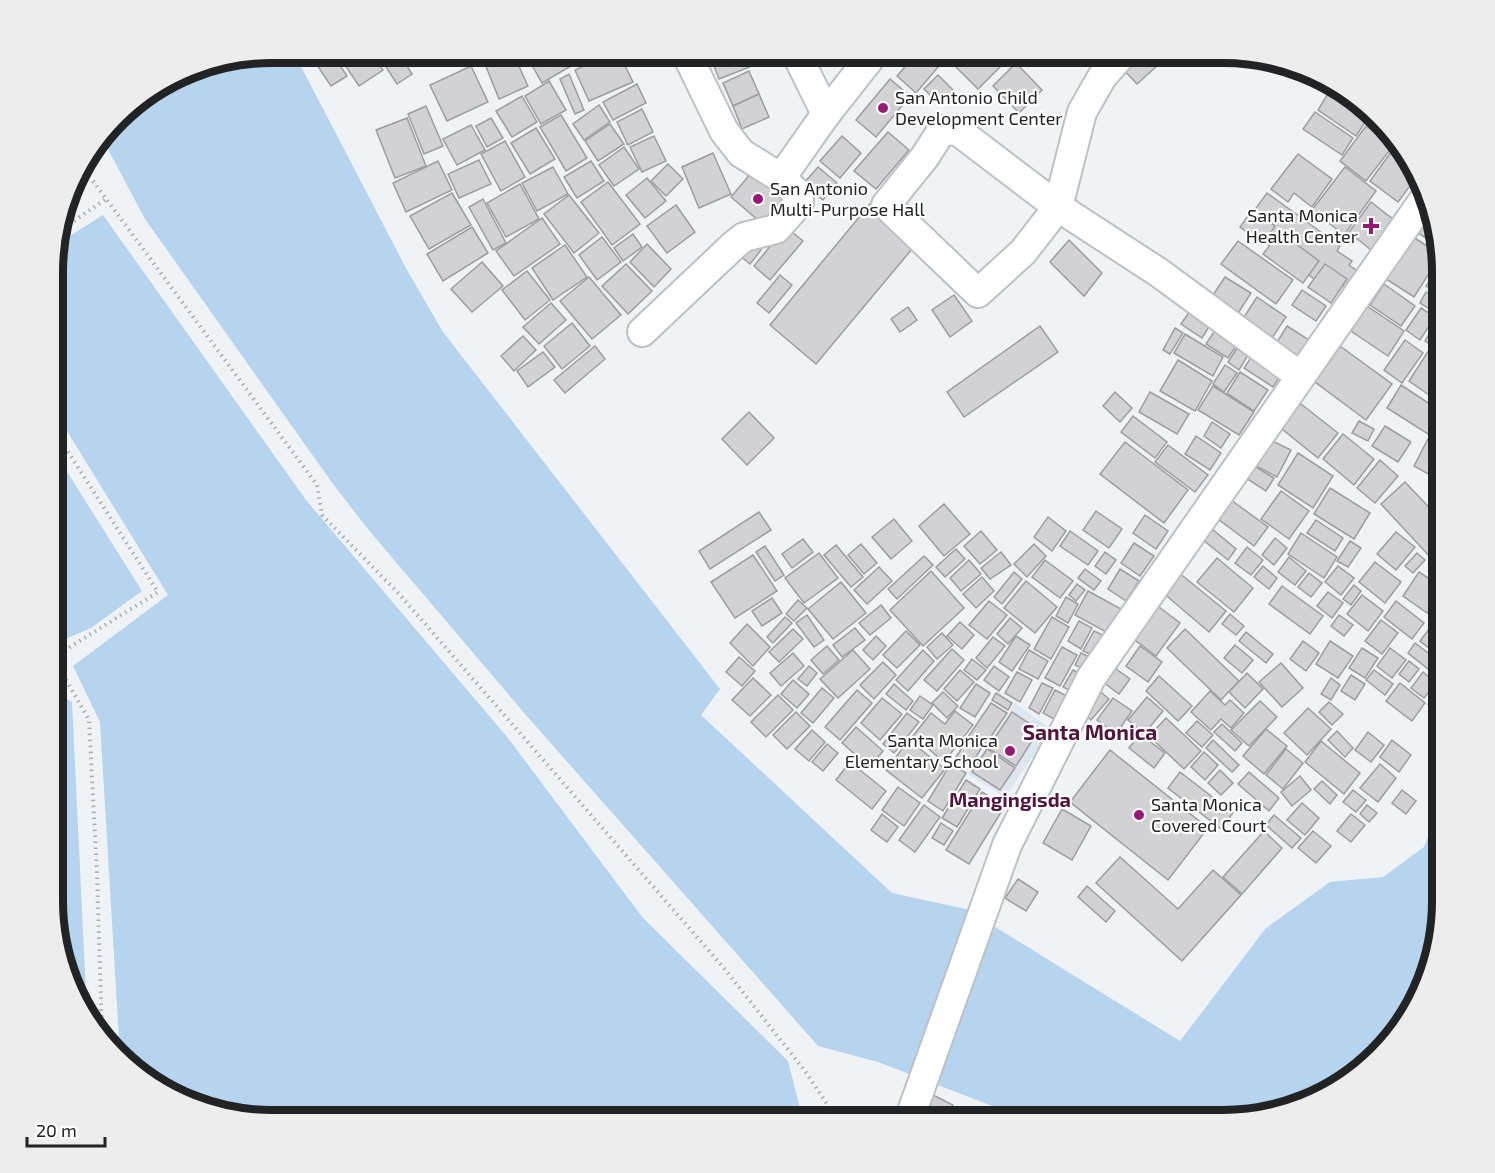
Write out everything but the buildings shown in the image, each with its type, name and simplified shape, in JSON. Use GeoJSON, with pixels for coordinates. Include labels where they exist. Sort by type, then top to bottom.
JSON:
{"type":"FeatureCollection","features":[{"type":"Feature","properties":{"kind":"street"},"geometry":{"type":"LineString","coordinates":[[642,332],[734,245],[744,237],[776,229],[799,203],[799,195],[781,178],[741,153],[724,131],[691,63]]}},
{"type":"Feature","properties":{"kind":"street"},"geometry":{"type":"LineString","coordinates":[[801,63],[826,114]]}},
{"type":"Feature","properties":{"kind":"street"},"geometry":{"type":"LineString","coordinates":[[781,178],[826,114],[866,63]]}},
{"type":"Feature","properties":{"kind":"street"},"geometry":{"type":"LineString","coordinates":[[1107,63],[1082,112],[1058,207],[1023,252],[978,293],[886,205],[924,158],[942,130],[958,131],[1058,207],[1158,272],[1300,376]]}},
{"type":"Feature","properties":{"kind":"street"},"geometry":{"type":"LineString","coordinates":[[913,1110],[1007,845],[1091,678],[1421,204]]}},
{"type":"Feature","properties":{"kind":"path"},"geometry":{"type":"LineString","coordinates":[[93,181],[317,485],[322,514],[400,595],[723,967],[805,1071],[827,1104],[824,1110]]}},
{"type":"Feature","properties":{"kind":"path"},"geometry":{"type":"LineString","coordinates":[[69,224],[106,199]]}},
{"type":"Feature","properties":{"kind":"path"},"geometry":{"type":"LineString","coordinates":[[63,444],[158,592],[63,652]]}},
{"type":"Feature","properties":{"kind":"path"},"geometry":{"type":"LineString","coordinates":[[63,674],[89,720],[102,1021]]}},
{"type":"Feature","properties":{"kind":"shaded area","name":"Santa Monica Elementary School"},"geometry":{"type":"Polygon","coordinates":[[[1015,703],[1051,729],[1005,798],[968,774],[1015,703]]]}},
{"type":"Feature","properties":{"kind":"water"},"geometry":{"type":"Polygon","coordinates":[[[259,63],[299,63],[407,270],[443,332],[720,689],[701,715],[892,893],[966,909],[1180,1041],[1266,928],[1330,882],[1383,877],[1424,847],[1432,826],[1430,928],[1425,955],[1404,1005],[1389,1028],[1371,1049],[1350,1067],[1327,1082],[1277,1103],[1223,1110],[1001,1110],[878,1062],[818,1046],[525,714],[367,528],[333,484],[145,219],[106,145],[115,134],[156,98],[192,79],[232,67],[259,63]]]}},
{"type":"Feature","properties":{"kind":"water"},"geometry":{"type":"Polygon","coordinates":[[[103,215],[306,500],[508,738],[643,918],[788,1061],[800,1110],[259,1110],[218,1103],[192,1094],[156,1075],[119,1043],[100,722],[73,666],[168,595],[63,425],[63,272],[66,238],[103,215]]]}},
{"type":"Feature","properties":{"kind":"water"},"geometry":{"type":"Polygon","coordinates":[[[63,465],[142,591],[91,628],[63,640],[63,465]]]}},
{"type":"Feature","properties":{"kind":"water"},"geometry":{"type":"Polygon","coordinates":[[[63,697],[72,702],[86,995],[70,955],[63,914],[63,697]]]}},
{"type":"Feature","properties":{"kind":"place","name":"San Antonio Child Development Center"},"geometry":{"type":"Point","coordinates":[883,108]}},
{"type":"Feature","properties":{"kind":"place","name":"San Antonio Multi-Purpose Hall"},"geometry":{"type":"Point","coordinates":[758,199]}},
{"type":"Feature","properties":{"kind":"place","name":"Santa Monica Health Center"},"geometry":{"type":"Point","coordinates":[1371,226]}},
{"type":"Feature","properties":{"kind":"place","name":"Santa Monica Elementary School"},"geometry":{"type":"Point","coordinates":[1010,751]}},
{"type":"Feature","properties":{"kind":"place","name":"Santa Monica Covered Court"},"geometry":{"type":"Point","coordinates":[1139,815]}},
{"type":"Feature","properties":{"kind":"district","name":"Santa Monica"},"geometry":{"type":"Point","coordinates":[1090,733]}},
{"type":"Feature","properties":{"kind":"district","name":"Mangingisda"},"geometry":{"type":"Point","coordinates":[1010,800]}}]}
